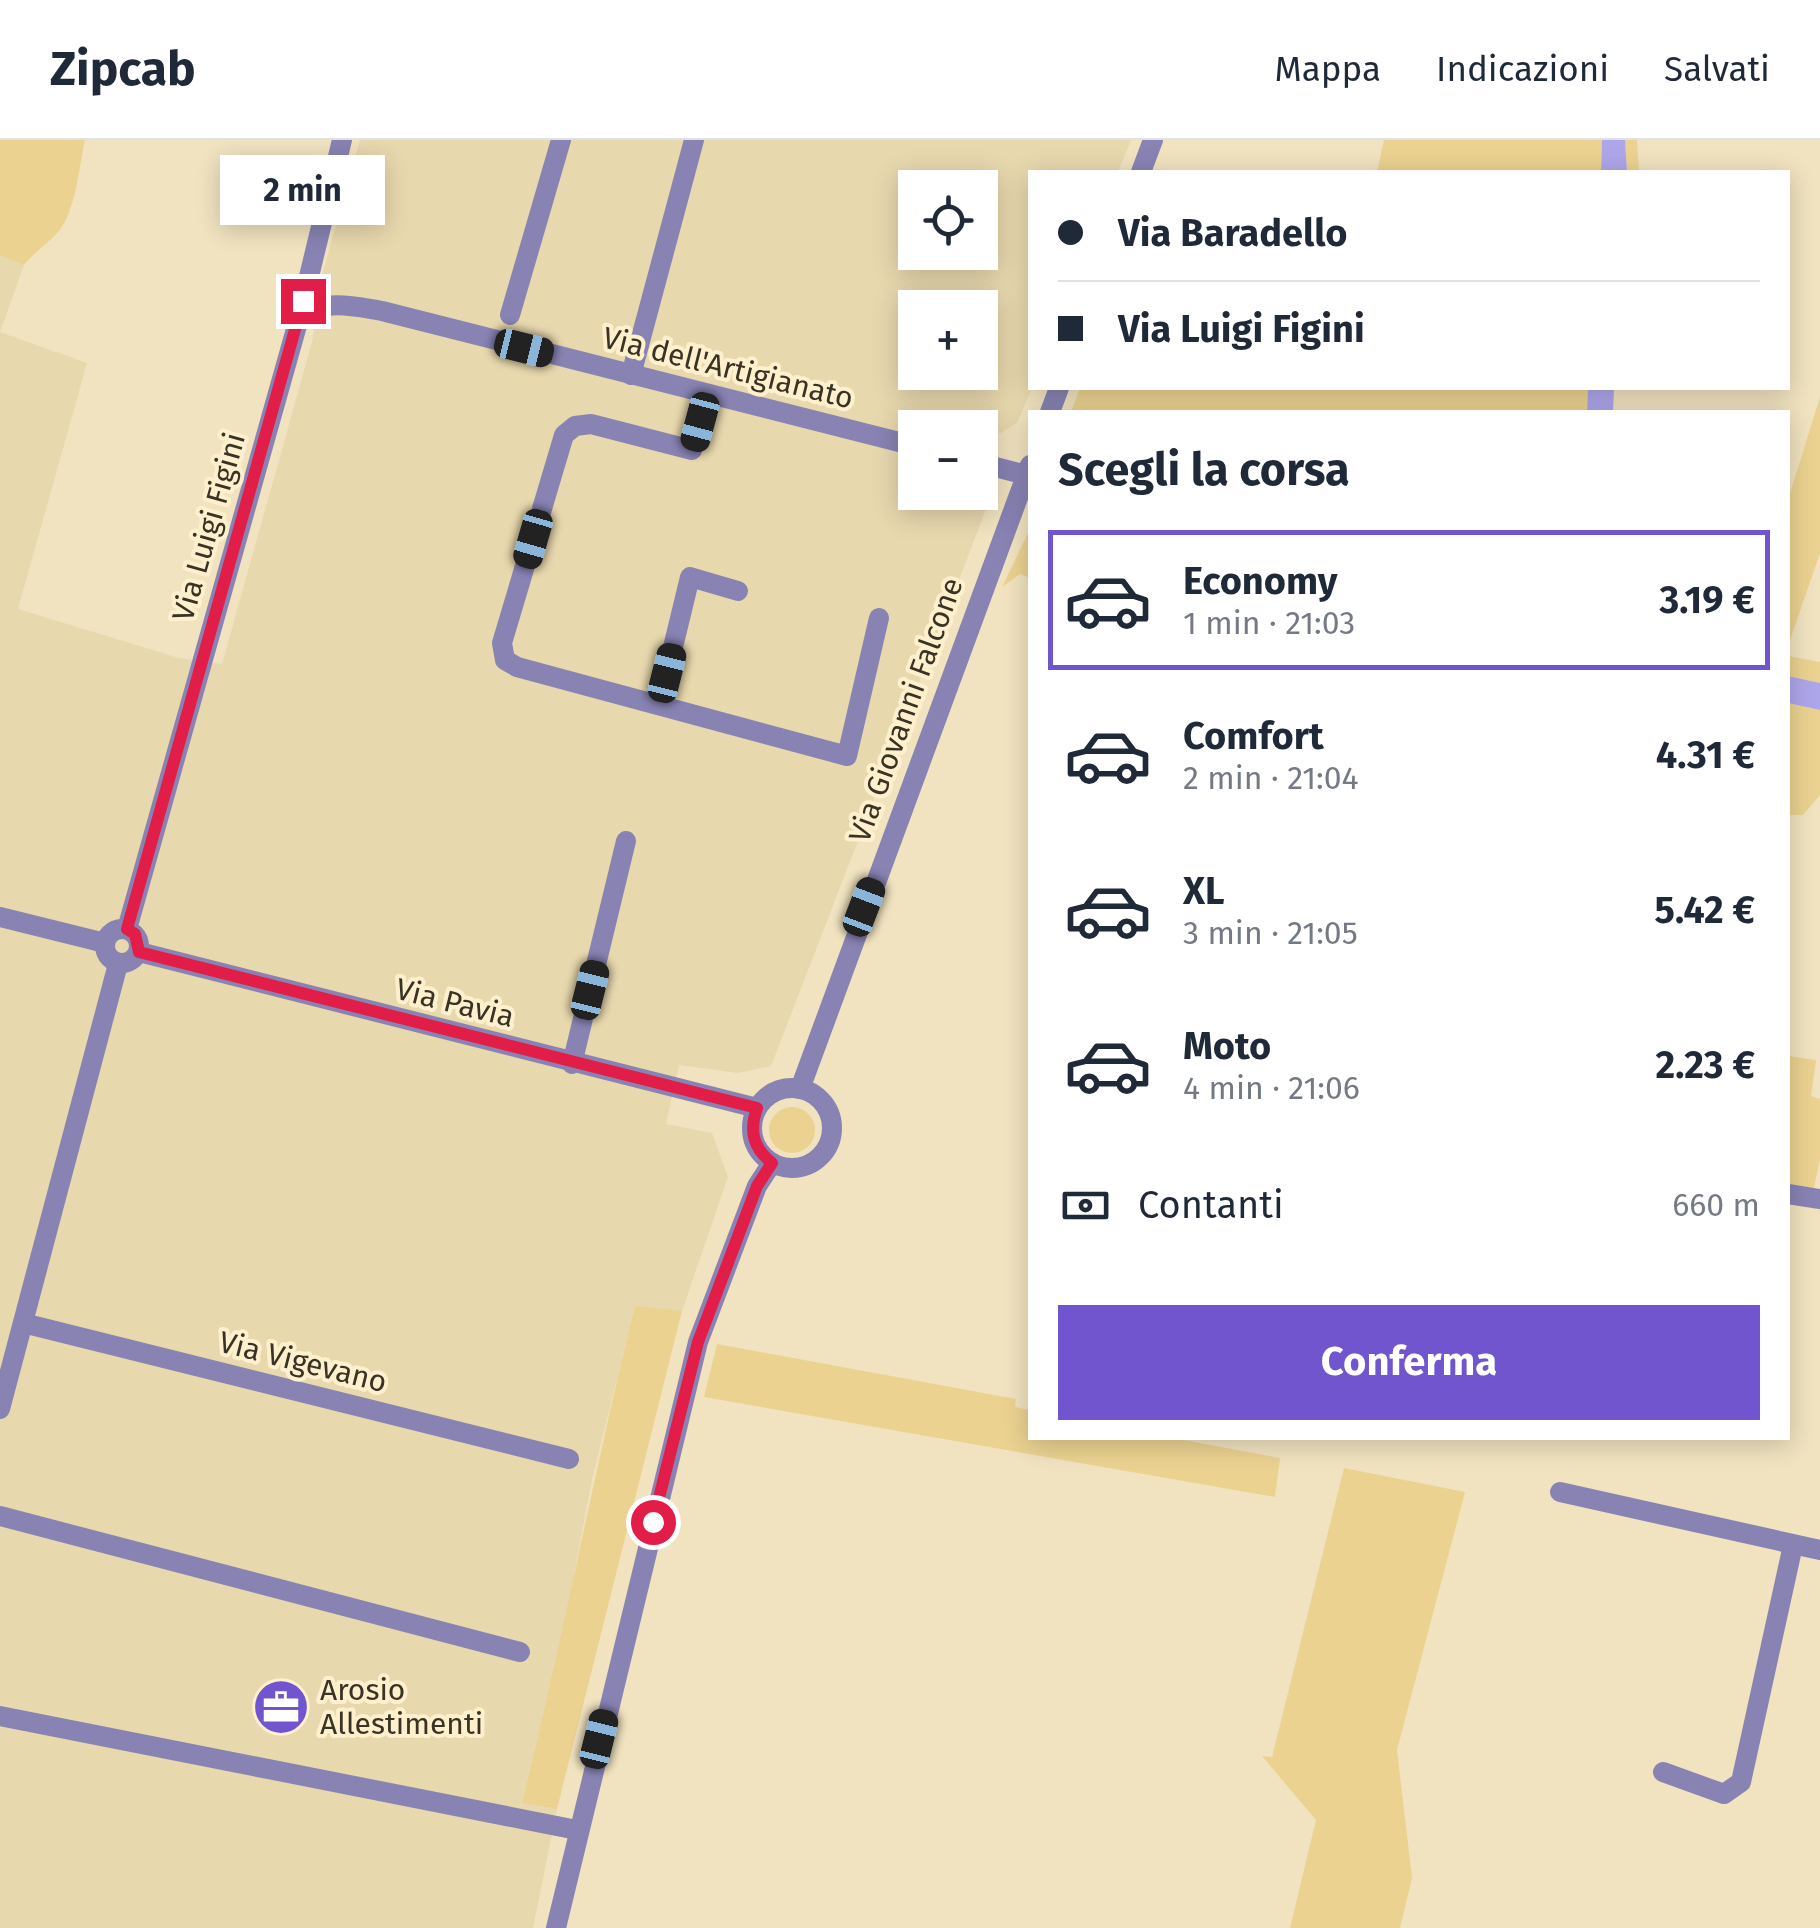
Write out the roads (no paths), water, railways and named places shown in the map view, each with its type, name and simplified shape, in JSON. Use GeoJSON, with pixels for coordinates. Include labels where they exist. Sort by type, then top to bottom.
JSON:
{"type":"FeatureCollection","features":[{"type":"Feature","properties":{"kind":"street","name":"Via Luigi Figini"},"geometry":{"type":"LineString","coordinates":[[127,929],[298,322],[342,140]]}},
{"type":"Feature","properties":{"kind":"street"},"geometry":{"type":"LineString","coordinates":[[510,315],[561,140]]}},
{"type":"Feature","properties":{"kind":"street"},"geometry":{"type":"LineString","coordinates":[[631,375],[694,140]]}},
{"type":"Feature","properties":{"kind":"street"},"geometry":{"type":"LineString","coordinates":[[1141,170],[1153,140]]}},
{"type":"Feature","properties":{"kind":"street","name":"Via dell'Artigianato"},"geometry":{"type":"LineString","coordinates":[[298,322],[310,309],[323,305],[352,306],[898,442]]}},
{"type":"Feature","properties":{"kind":"street"},"geometry":{"type":"LineString","coordinates":[[706,394],[692,450],[591,424],[574,426],[564,435],[502,643],[505,660],[516,667],[847,756],[879,618]]}},
{"type":"Feature","properties":{"kind":"street"},"geometry":{"type":"LineString","coordinates":[[998,466],[1028,470]]}},
{"type":"Feature","properties":{"kind":"street","name":"Via Giovanni Falcone"},"geometry":{"type":"LineString","coordinates":[[800,1089],[1028,470]]}},
{"type":"Feature","properties":{"kind":"street"},"geometry":{"type":"LineString","coordinates":[[659,706],[690,577],[738,590]]}},
{"type":"Feature","properties":{"kind":"street"},"geometry":{"type":"LineString","coordinates":[[572,1064],[626,841]]}},
{"type":"Feature","properties":{"kind":"street"},"geometry":{"type":"LineString","coordinates":[[0,917],[104,943]]}},
{"type":"Feature","properties":{"kind":"street"},"geometry":{"type":"LineString","coordinates":[[127,929],[135,934],[139,952],[126,964],[118,964],[110,959],[104,943],[109,934],[127,929]]}},
{"type":"Feature","properties":{"kind":"street","name":"Via Pavia"},"geometry":{"type":"LineString","coordinates":[[139,952],[757,1108]]}},
{"type":"Feature","properties":{"kind":"street"},"geometry":{"type":"LineString","coordinates":[[0,1409],[118,964]]}},
{"type":"Feature","properties":{"kind":"street"},"geometry":{"type":"LineString","coordinates":[[800,1089],[813,1094],[830,1116],[829,1142],[822,1154],[799,1168],[772,1163],[755,1145],[752,1120],[757,1108],[775,1092],[800,1089]]}},
{"type":"Feature","properties":{"kind":"street"},"geometry":{"type":"LineString","coordinates":[[556,1928],[698,1342],[757,1186],[772,1163]]}},
{"type":"Feature","properties":{"kind":"street"},"geometry":{"type":"LineString","coordinates":[[1790,1194],[1820,1199]]}},
{"type":"Feature","properties":{"kind":"street","name":"Via Vigevano"},"geometry":{"type":"LineString","coordinates":[[23,1323],[568,1460]]}},
{"type":"Feature","properties":{"kind":"street"},"geometry":{"type":"LineString","coordinates":[[1560,1492],[1820,1550]]}},
{"type":"Feature","properties":{"kind":"street"},"geometry":{"type":"LineString","coordinates":[[0,1516],[520,1652]]}},
{"type":"Feature","properties":{"kind":"street"},"geometry":{"type":"LineString","coordinates":[[1663,1772],[1724,1794],[1741,1782],[1793,1545]]}},
{"type":"Feature","properties":{"kind":"street"},"geometry":{"type":"LineString","coordinates":[[0,1716],[577,1830]]}},
{"type":"Feature","properties":{"kind":"place","name":"Arosio Allestimenti"},"geometry":{"type":"Point","coordinates":[281,1707]}}]}
